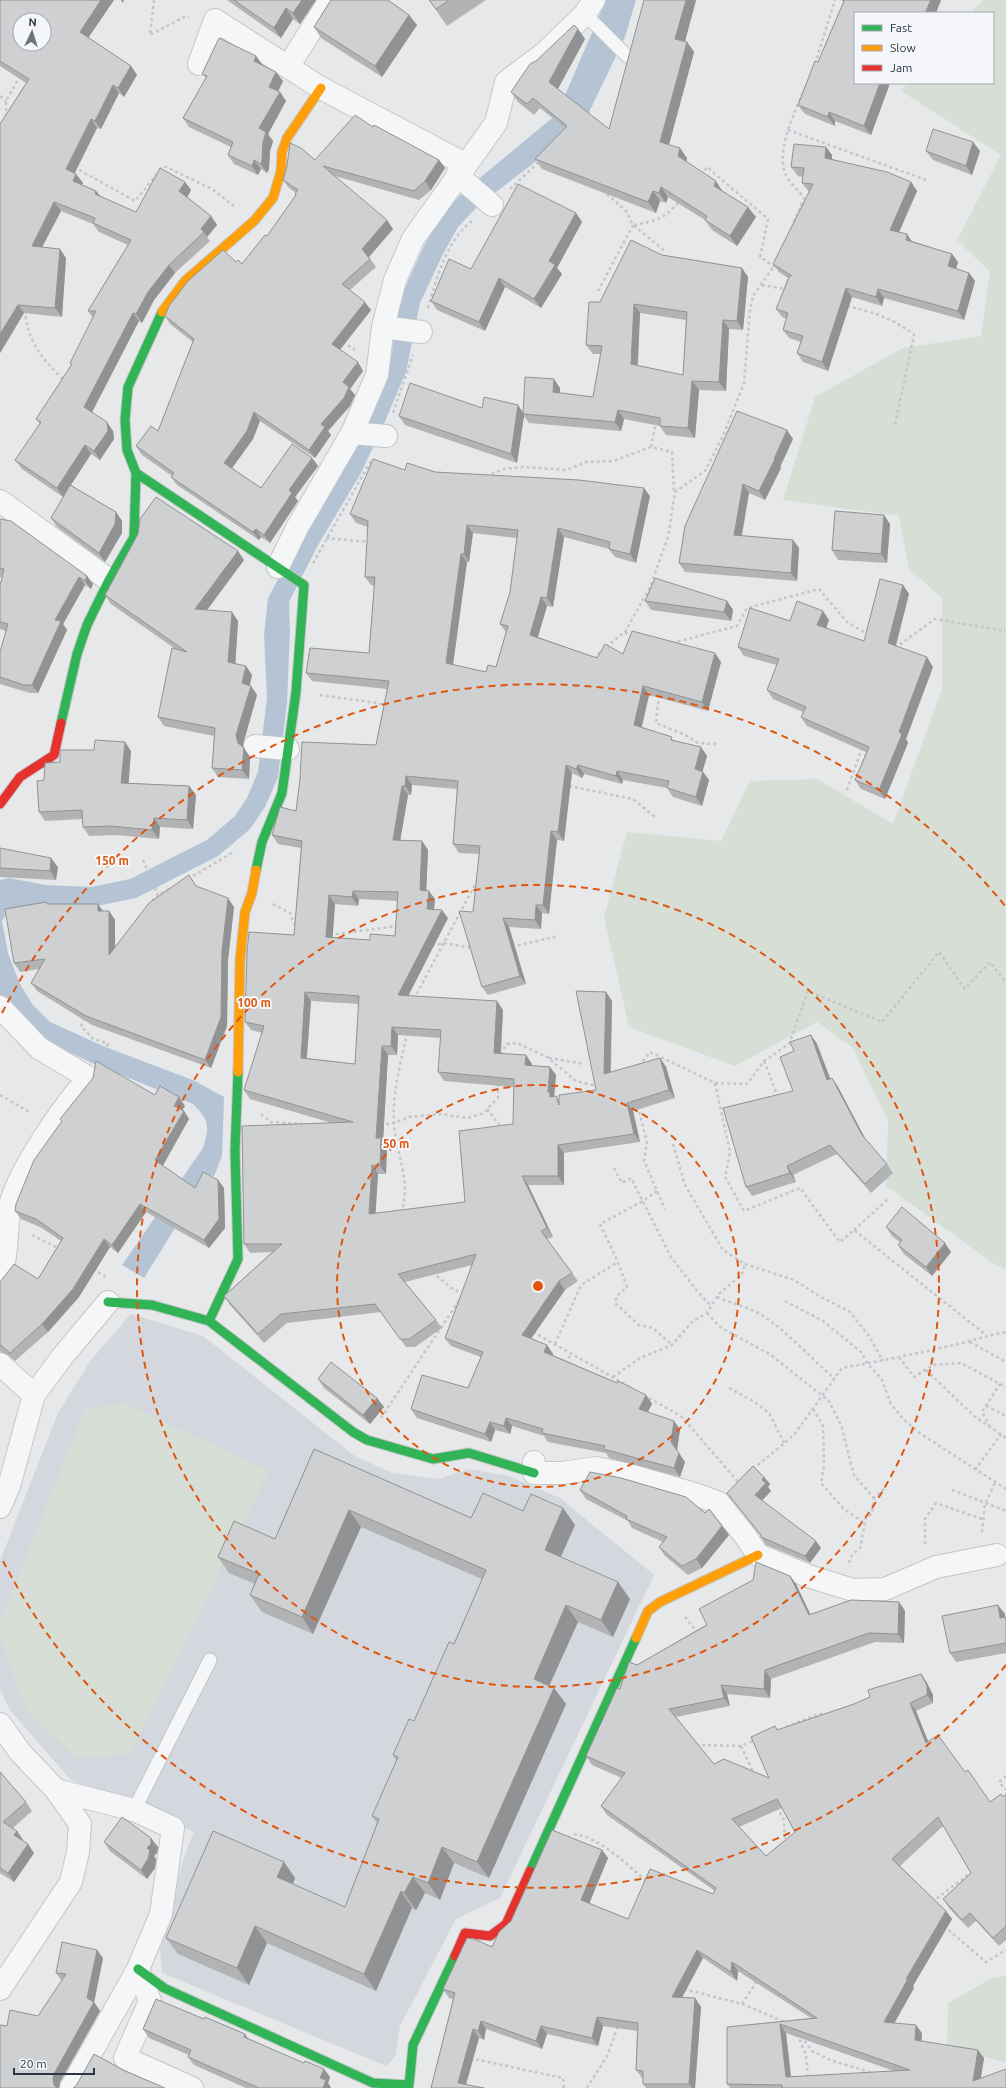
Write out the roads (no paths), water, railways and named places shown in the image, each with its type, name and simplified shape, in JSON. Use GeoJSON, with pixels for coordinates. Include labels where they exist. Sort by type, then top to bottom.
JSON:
{"type":"FeatureCollection","features":[{"type":"Feature","properties":{"kind":"street"},"geometry":{"type":"LineString","coordinates":[[288,68],[330,0]]}},
{"type":"Feature","properties":{"kind":"street"},"geometry":{"type":"LineString","coordinates":[[278,567],[297,528],[352,433],[377,375],[383,328],[395,280],[413,239],[465,176],[496,123],[506,82],[546,52],[590,7]]}},
{"type":"Feature","properties":{"kind":"street"},"geometry":{"type":"LineString","coordinates":[[199,64],[215,20],[288,68],[465,176],[492,205]]}},
{"type":"Feature","properties":{"kind":"street"},"geometry":{"type":"LineString","coordinates":[[0,804],[20,777],[54,755],[77,654],[88,625],[109,580],[134,537],[136,472],[127,450],[125,420],[128,387],[164,308],[185,282],[228,241],[254,221],[273,198],[281,171],[282,152],[287,138],[321,88]]}},
{"type":"Feature","properties":{"kind":"street"},"geometry":{"type":"LineString","coordinates":[[383,328],[421,332]]}},
{"type":"Feature","properties":{"kind":"street"},"geometry":{"type":"LineString","coordinates":[[352,433],[386,436]]}},
{"type":"Feature","properties":{"kind":"street"},"geometry":{"type":"LineString","coordinates":[[136,472],[304,585],[296,692],[282,793],[262,842],[252,893],[245,912],[240,960],[238,1096],[235,1151],[238,1259],[209,1321]]}},
{"type":"Feature","properties":{"kind":"street"},"geometry":{"type":"LineString","coordinates":[[0,501],[109,580]]}},
{"type":"Feature","properties":{"kind":"street"},"geometry":{"type":"LineString","coordinates":[[255,746],[288,749]]}},
{"type":"Feature","properties":{"kind":"street"},"geometry":{"type":"LineString","coordinates":[[0,1007],[39,1048],[89,1078],[75,1092],[52,1126],[16,1189],[11,1203],[0,1275]]}},
{"type":"Feature","properties":{"kind":"street"},"geometry":{"type":"LineString","coordinates":[[0,1507],[9,1486],[34,1395],[62,1357],[108,1302],[152,1306],[209,1321],[353,1432],[367,1440],[433,1459],[469,1453],[562,1473],[596,1468],[630,1475],[698,1495],[719,1503],[746,1537],[758,1555],[808,1576],[853,1590],[885,1589],[936,1567],[992,1556]]}},
{"type":"Feature","properties":{"kind":"street"},"geometry":{"type":"LineString","coordinates":[[0,1364],[34,1395]]}},
{"type":"Feature","properties":{"kind":"street"},"geometry":{"type":"LineString","coordinates":[[138,1969],[164,1988],[371,2086],[409,2085],[413,2045],[465,1933],[490,1936],[506,1924],[648,1611],[669,1598],[758,1555]]}},
{"type":"Feature","properties":{"kind":"street"},"geometry":{"type":"LineString","coordinates":[[0,1724],[20,1752],[56,1790],[80,1824],[78,1852],[71,1882],[0,1989]]}},
{"type":"Feature","properties":{"kind":"street"},"geometry":{"type":"LineString","coordinates":[[56,1790],[134,1810],[173,1828],[161,1914],[138,1969],[72,2088]]}},
{"type":"Feature","properties":{"kind":"street"},"geometry":{"type":"LineString","coordinates":[[138,1969],[150,2001],[125,2058],[192,2088]]}},
{"type":"Feature","properties":{"kind":"lane"},"geometry":{"type":"LineString","coordinates":[[590,7],[627,56]]}},
{"type":"Feature","properties":{"kind":"lane"},"geometry":{"type":"LineString","coordinates":[[134,1810],[210,1660]]}},
{"type":"Feature","properties":{"kind":"water"},"geometry":{"type":"Polygon","coordinates":[[[606,0],[636,0],[625,37],[583,125],[478,206],[458,227],[443,254],[420,303],[406,372],[383,426],[361,473],[318,545],[289,602],[290,631],[287,703],[278,777],[265,807],[250,829],[218,856],[136,898],[92,907],[27,906],[16,908],[6,915],[2,921],[8,953],[19,982],[32,1004],[50,1022],[103,1046],[195,1081],[224,1097],[222,1156],[214,1176],[208,1175],[144,1278],[122,1265],[203,1148],[207,1134],[207,1124],[205,1119],[193,1104],[94,1064],[33,1035],[0,998],[0,880],[9,878],[46,885],[91,887],[130,879],[207,840],[235,816],[247,798],[258,772],[267,698],[264,635],[268,598],[301,536],[347,465],[369,420],[390,365],[401,297],[425,244],[442,215],[464,191],[557,114],[606,0]]]}}]}
